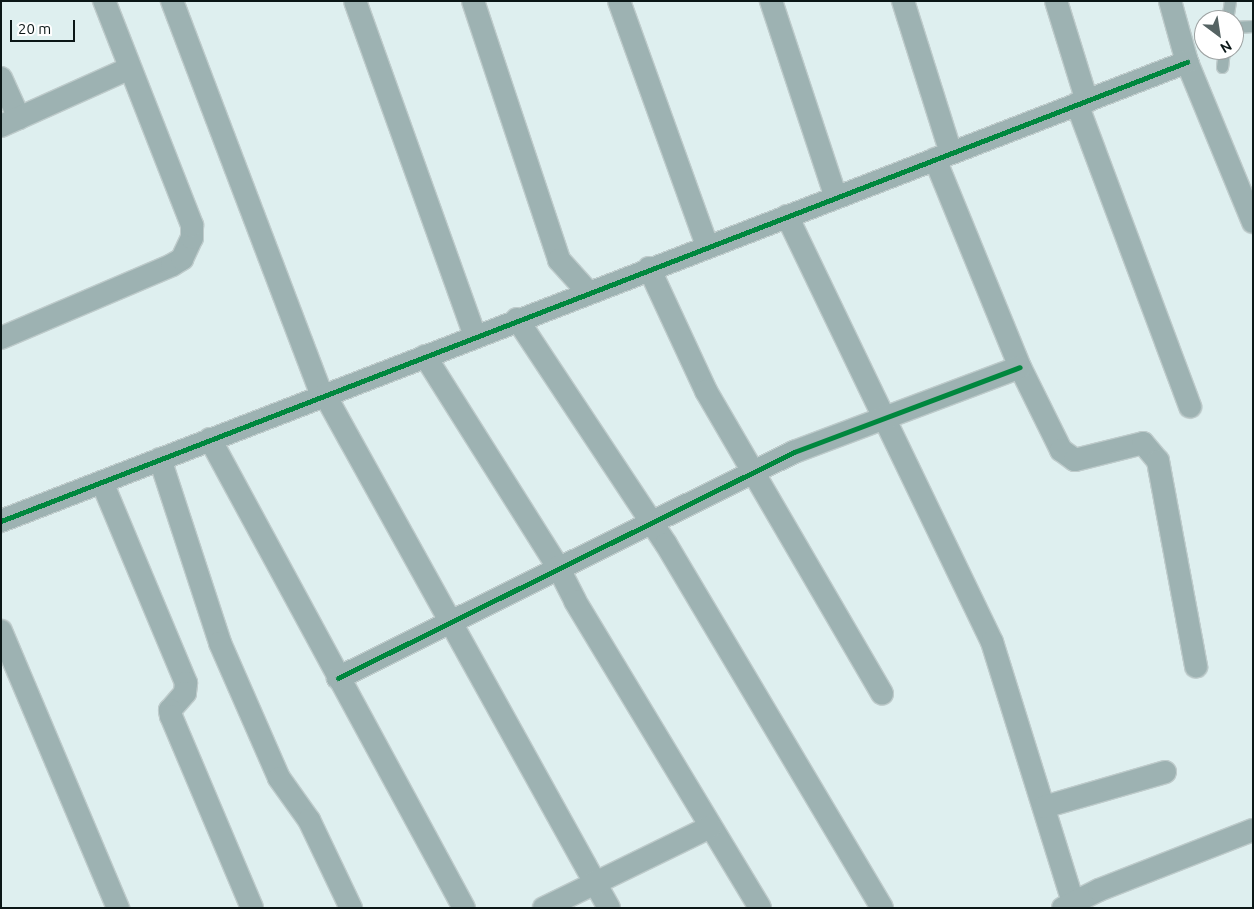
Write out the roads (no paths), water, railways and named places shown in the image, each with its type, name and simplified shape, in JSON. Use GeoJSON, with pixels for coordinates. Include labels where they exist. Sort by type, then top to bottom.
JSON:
{"type":"FeatureCollection","features":[{"type":"Feature","properties":{"kind":"street"},"geometry":{"type":"LineString","coordinates":[[1,338],[172,265],[188,250],[192,225],[104,1]]}},
{"type":"Feature","properties":{"kind":"street"},"geometry":{"type":"LineString","coordinates":[[172,1],[324,395],[608,908]]}},
{"type":"Feature","properties":{"kind":"street"},"geometry":{"type":"LineString","coordinates":[[355,1],[475,336]]}},
{"type":"Feature","properties":{"kind":"street"},"geometry":{"type":"LineString","coordinates":[[473,1],[559,260],[588,292]]}},
{"type":"Feature","properties":{"kind":"street"},"geometry":{"type":"LineString","coordinates":[[620,1],[707,246]]}},
{"type":"Feature","properties":{"kind":"street"},"geometry":{"type":"LineString","coordinates":[[772,1],[836,197]]}},
{"type":"Feature","properties":{"kind":"street"},"geometry":{"type":"LineString","coordinates":[[903,1],[943,156],[1020,366],[1061,450],[1067,457],[1075,460],[1132,444],[1143,444],[1152,451],[1158,461],[1196,667]]}},
{"type":"Feature","properties":{"kind":"street"},"geometry":{"type":"LineString","coordinates":[[1056,1],[1082,103],[1190,407]]}},
{"type":"Feature","properties":{"kind":"street"},"geometry":{"type":"LineString","coordinates":[[1170,1],[1187,62],[1253,222]]}},
{"type":"Feature","properties":{"kind":"street"},"geometry":{"type":"LineString","coordinates":[[1,521],[649,268],[1187,62]]}},
{"type":"Feature","properties":{"kind":"street"},"geometry":{"type":"LineString","coordinates":[[1,78],[10,122],[130,68]]}},
{"type":"Feature","properties":{"kind":"street"},"geometry":{"type":"LineString","coordinates":[[787,216],[992,642],[1044,807],[1068,905],[1253,830]]}},
{"type":"Feature","properties":{"kind":"street"},"geometry":{"type":"LineString","coordinates":[[649,268],[706,391],[755,471],[882,694]]}},
{"type":"Feature","properties":{"kind":"street"},"geometry":{"type":"LineString","coordinates":[[517,320],[650,521],[882,908]]}},
{"type":"Feature","properties":{"kind":"street"},"geometry":{"type":"LineString","coordinates":[[425,356],[558,567],[710,827],[760,908]]}},
{"type":"Feature","properties":{"kind":"street"},"geometry":{"type":"LineString","coordinates":[[338,678],[650,521],[809,446],[886,420],[1020,366]]}},
{"type":"Feature","properties":{"kind":"street"},"geometry":{"type":"LineString","coordinates":[[210,439],[464,908]]}},
{"type":"Feature","properties":{"kind":"street"},"geometry":{"type":"LineString","coordinates":[[160,459],[220,643],[279,778],[309,820],[351,908]]}},
{"type":"Feature","properties":{"kind":"street"},"geometry":{"type":"LineString","coordinates":[[102,482],[186,683],[185,693],[170,710],[170,716],[252,908]]}},
{"type":"Feature","properties":{"kind":"street"},"geometry":{"type":"LineString","coordinates":[[1,631],[118,908]]}},
{"type":"Feature","properties":{"kind":"street"},"geometry":{"type":"LineString","coordinates":[[1044,807],[1165,772]]}},
{"type":"Feature","properties":{"kind":"street"},"geometry":{"type":"LineString","coordinates":[[544,908],[710,827]]}},
{"type":"Feature","properties":{"kind":"lane"},"geometry":{"type":"LineString","coordinates":[[1222,67],[1223,60]]}}]}
